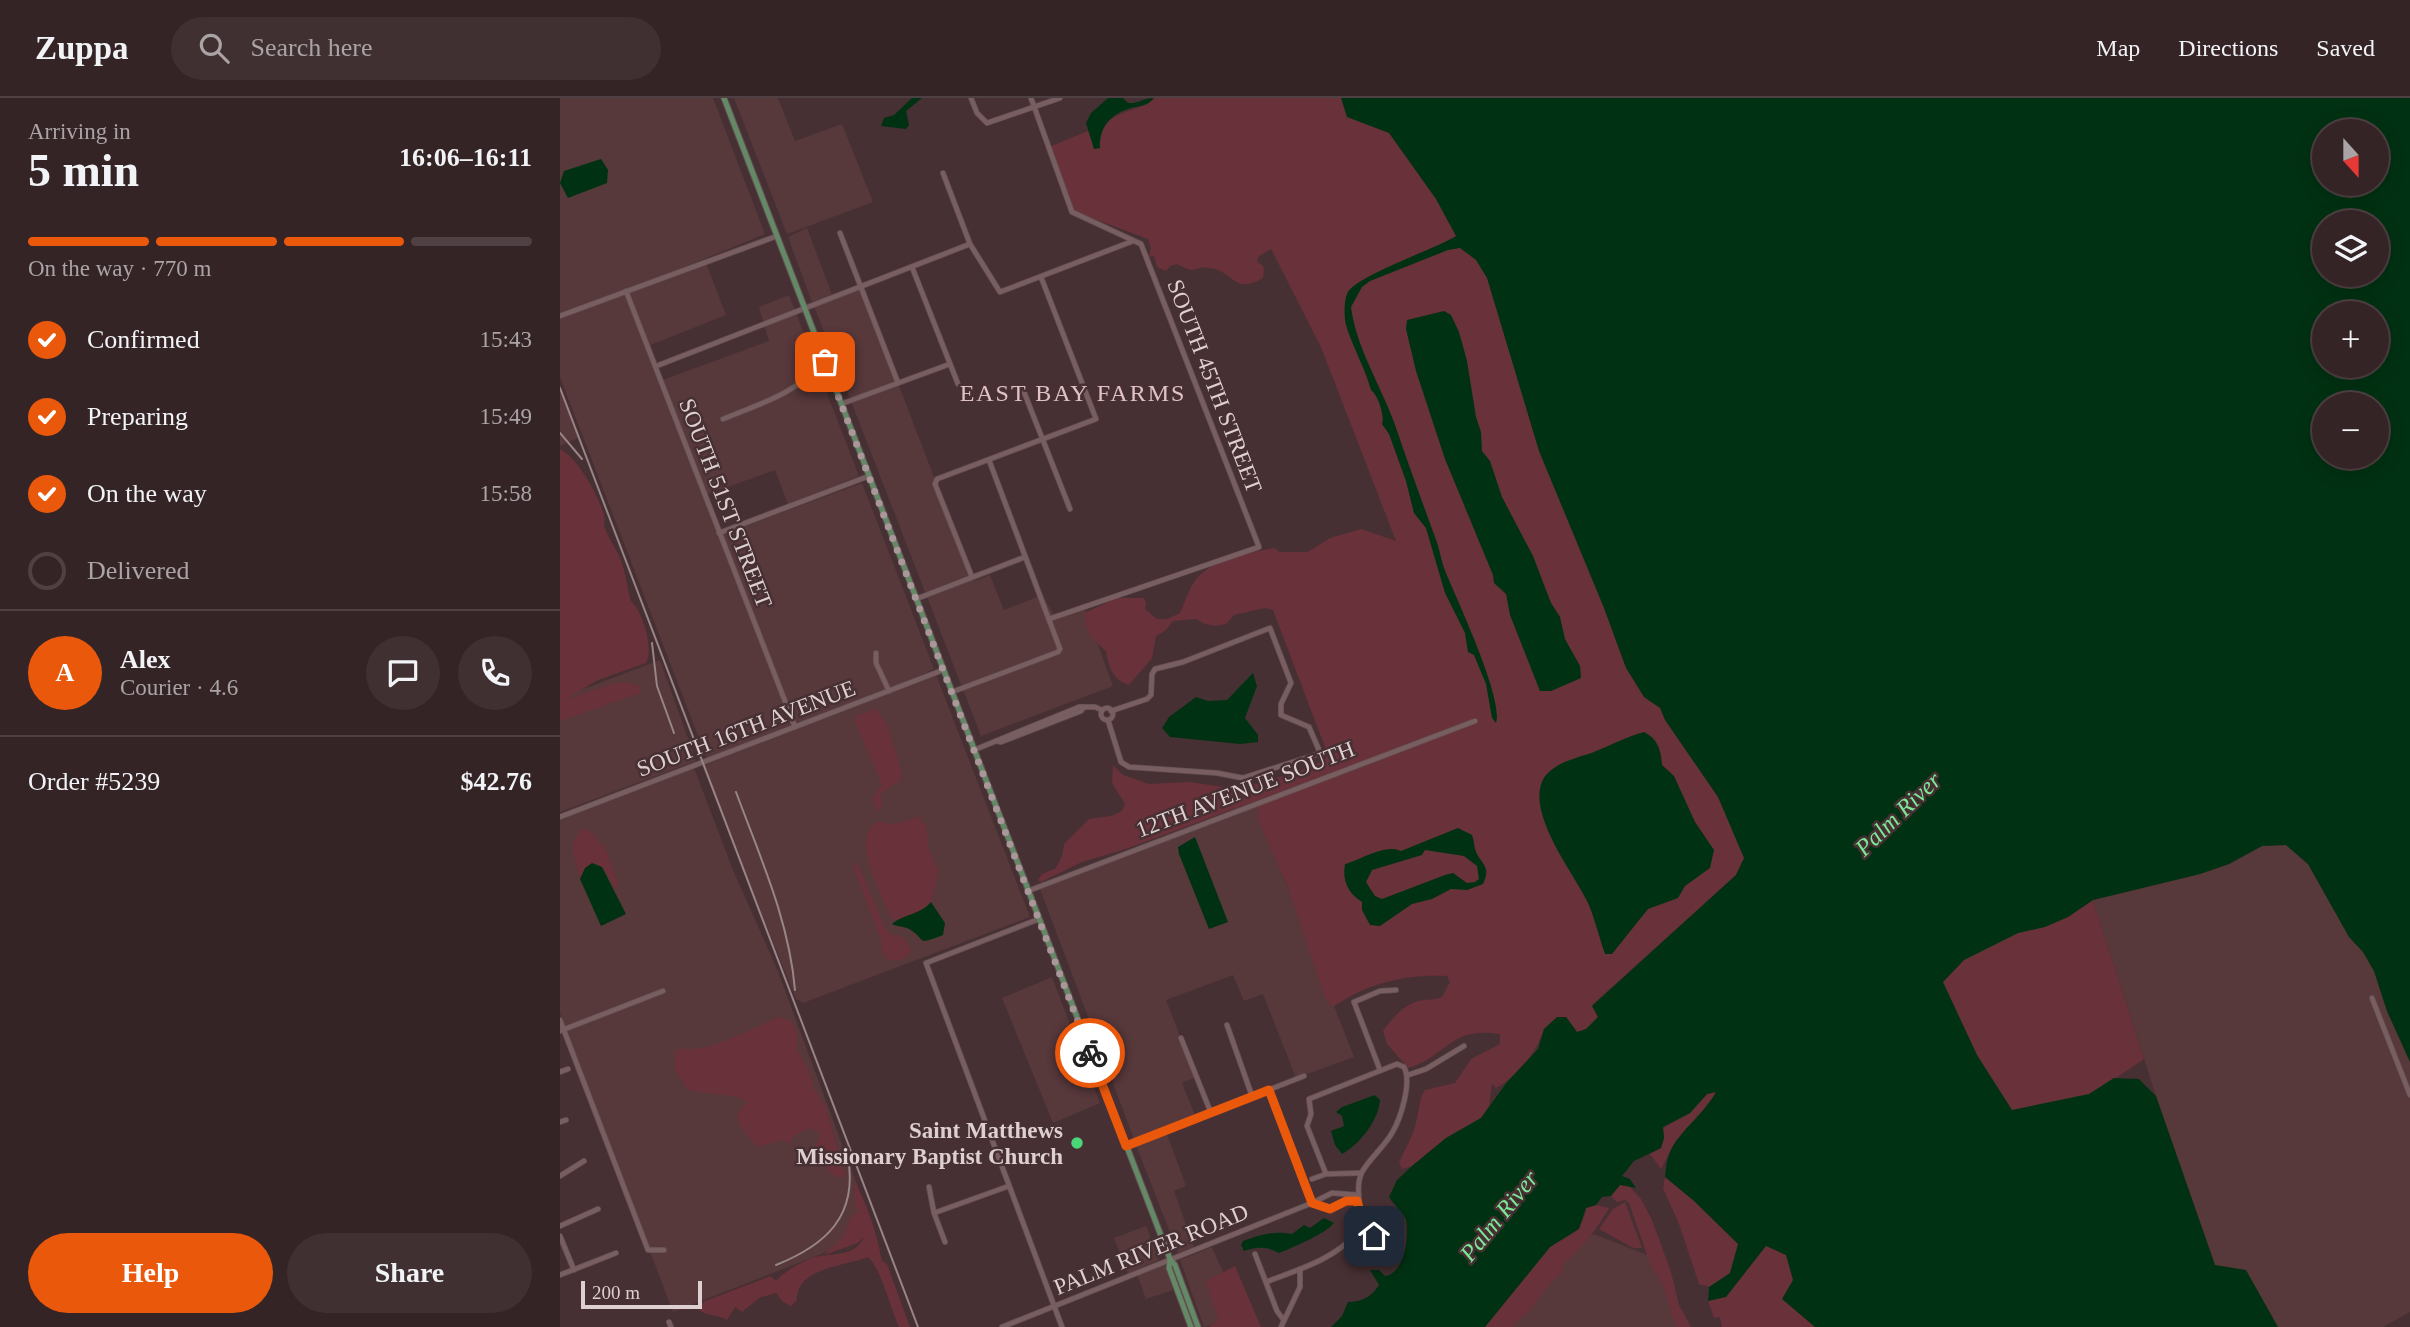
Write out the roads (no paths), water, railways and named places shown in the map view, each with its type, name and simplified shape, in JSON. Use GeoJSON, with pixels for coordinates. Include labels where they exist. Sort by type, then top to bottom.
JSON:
{"type":"FeatureCollection","features":[{"type":"Feature","properties":{"kind":"main road"},"geometry":{"type":"LineString","coordinates":[[724,98],[1198,1327]]}},
{"type":"Feature","properties":{"kind":"main road"},"geometry":{"type":"LineString","coordinates":[[1170,1259],[1169,1268],[1191,1327]]}},
{"type":"Feature","properties":{"kind":"street"},"geometry":{"type":"LineString","coordinates":[[971,98],[977,113],[987,123],[1060,98]]}},
{"type":"Feature","properties":{"kind":"street"},"geometry":{"type":"LineString","coordinates":[[1031,98],[1072,212],[1134,240]]}},
{"type":"Feature","properties":{"kind":"street"},"geometry":{"type":"LineString","coordinates":[[943,173],[970,244],[1000,292],[1134,240]]}},
{"type":"Feature","properties":{"kind":"street"},"geometry":{"type":"LineString","coordinates":[[840,233],[898,383]]}},
{"type":"Feature","properties":{"kind":"street"},"geometry":{"type":"LineString","coordinates":[[560,316],[776,236]]}},
{"type":"Feature","properties":{"kind":"street","name":"SOUTH 45TH STREET"},"geometry":{"type":"LineString","coordinates":[[1049,619],[1259,547],[1141,244],[1134,240]]}},
{"type":"Feature","properties":{"kind":"street"},"geometry":{"type":"LineString","coordinates":[[659,365],[970,244]]}},
{"type":"Feature","properties":{"kind":"street"},"geometry":{"type":"LineString","coordinates":[[912,267],[958,384]]}},
{"type":"Feature","properties":{"kind":"street"},"geometry":{"type":"LineString","coordinates":[[972,577],[935,484],[937,479],[1097,419],[1041,277]]}},
{"type":"Feature","properties":{"kind":"street","name":"SOUTH 51ST STREET"},"geometry":{"type":"LineString","coordinates":[[626,291],[795,727]]}},
{"type":"Feature","properties":{"kind":"street"},"geometry":{"type":"LineString","coordinates":[[723,419],[786,394],[825,362]]}},
{"type":"Feature","properties":{"kind":"street"},"geometry":{"type":"LineString","coordinates":[[841,404],[950,363]]}},
{"type":"Feature","properties":{"kind":"street"},"geometry":{"type":"LineString","coordinates":[[1024,392],[1070,509]]}},
{"type":"Feature","properties":{"kind":"street"},"geometry":{"type":"LineString","coordinates":[[952,692],[1059,651],[989,460]]}},
{"type":"Feature","properties":{"kind":"street"},"geometry":{"type":"LineString","coordinates":[[719,533],[869,476]]}},
{"type":"Feature","properties":{"kind":"street"},"geometry":{"type":"LineString","coordinates":[[916,598],[1025,557]]}},
{"type":"Feature","properties":{"kind":"street"},"geometry":{"type":"LineString","coordinates":[[974,750],[1036,729],[1081,711],[1084,707],[1111,711],[1147,699],[1155,669],[1183,662],[1270,628],[1291,683],[1281,704],[1281,715],[1309,727],[1319,750],[1318,754],[1244,778],[1217,773],[1129,767],[1121,762],[1108,720]]}},
{"type":"Feature","properties":{"kind":"street"},"geometry":{"type":"LineString","coordinates":[[876,653],[876,663],[889,691]]}},
{"type":"Feature","properties":{"kind":"street","name":"SOUTH 16TH AVENUE"},"geometry":{"type":"LineString","coordinates":[[560,817],[943,670]]}},
{"type":"Feature","properties":{"kind":"street"},"geometry":{"type":"LineString","coordinates":[[1102,710],[1102,718],[1108,720]]}},
{"type":"Feature","properties":{"kind":"street"},"geometry":{"type":"LineString","coordinates":[[1108,720],[1112,716],[1111,711]]}},
{"type":"Feature","properties":{"kind":"street","name":"12TH AVENUE SOUTH"},"geometry":{"type":"LineString","coordinates":[[1028,891],[1475,721]]}},
{"type":"Feature","properties":{"kind":"street"},"geometry":{"type":"LineString","coordinates":[[1039,919],[926,963],[1062,1327]]}},
{"type":"Feature","properties":{"kind":"street"},"geometry":{"type":"LineString","coordinates":[[1380,1070],[1354,1002],[1380,991],[1396,990]]}},
{"type":"Feature","properties":{"kind":"street"},"geometry":{"type":"LineString","coordinates":[[562,1030],[663,991]]}},
{"type":"Feature","properties":{"kind":"street"},"geometry":{"type":"LineString","coordinates":[[2372,998],[2410,1095]]}},
{"type":"Feature","properties":{"kind":"street"},"geometry":{"type":"LineString","coordinates":[[560,1020],[648,1250],[664,1250]]}},
{"type":"Feature","properties":{"kind":"street"},"geometry":{"type":"LineString","coordinates":[[1227,1025],[1252,1096]]}},
{"type":"Feature","properties":{"kind":"street"},"geometry":{"type":"LineString","coordinates":[[1181,1038],[1211,1113]]}},
{"type":"Feature","properties":{"kind":"street"},"geometry":{"type":"LineString","coordinates":[[1408,1075],[1426,1069],[1464,1046]]}},
{"type":"Feature","properties":{"kind":"street"},"geometry":{"type":"LineString","coordinates":[[1326,1174],[1307,1126],[1311,1115],[1309,1099],[1400,1064],[1408,1075]]}},
{"type":"Feature","properties":{"kind":"street"},"geometry":{"type":"LineString","coordinates":[[560,1072],[568,1069]]}},
{"type":"Feature","properties":{"kind":"street"},"geometry":{"type":"LineString","coordinates":[[1266,1282],[1326,1258],[1357,1234],[1362,1218],[1357,1198],[1362,1173],[1393,1132],[1408,1075]]}},
{"type":"Feature","properties":{"kind":"street"},"geometry":{"type":"LineString","coordinates":[[1126,1146],[1304,1076]]}},
{"type":"Feature","properties":{"kind":"street"},"geometry":{"type":"LineString","coordinates":[[1269,1090],[1312,1203]]}},
{"type":"Feature","properties":{"kind":"street"},"geometry":{"type":"LineString","coordinates":[[560,1176],[584,1161]]}},
{"type":"Feature","properties":{"kind":"street"},"geometry":{"type":"LineString","coordinates":[[1312,1179],[1326,1174],[1362,1173]]}},
{"type":"Feature","properties":{"kind":"street"},"geometry":{"type":"LineString","coordinates":[[934,1213],[1009,1186]]}},
{"type":"Feature","properties":{"kind":"street"},"geometry":{"type":"LineString","coordinates":[[929,1187],[934,1213],[945,1242]]}},
{"type":"Feature","properties":{"kind":"street","name":"PALM RIVER ROAD"},"geometry":{"type":"LineString","coordinates":[[1002,1327],[1312,1203],[1328,1194],[1357,1198]]}},
{"type":"Feature","properties":{"kind":"street"},"geometry":{"type":"LineString","coordinates":[[1342,1195],[1342,1202]]}},
{"type":"Feature","properties":{"kind":"street","name":"PALM RIVER ROAD"},"geometry":{"type":"LineString","coordinates":[[1312,1203],[1330,1209],[1357,1198]]}},
{"type":"Feature","properties":{"kind":"street"},"geometry":{"type":"LineString","coordinates":[[560,1226],[598,1209]]}},
{"type":"Feature","properties":{"kind":"street"},"geometry":{"type":"LineString","coordinates":[[1357,1234],[1362,1237],[1374,1236],[1374,1229],[1362,1218]]}},
{"type":"Feature","properties":{"kind":"street"},"geometry":{"type":"LineString","coordinates":[[560,1236],[574,1270]]}},
{"type":"Feature","properties":{"kind":"street"},"geometry":{"type":"LineString","coordinates":[[560,1275],[616,1254]]}},
{"type":"Feature","properties":{"kind":"street"},"geometry":{"type":"LineString","coordinates":[[1255,1254],[1283,1319]]}},
{"type":"Feature","properties":{"kind":"street"},"geometry":{"type":"LineString","coordinates":[[1281,1327],[1300,1287],[1300,1269]]}},
{"type":"Feature","properties":{"kind":"water"},"geometry":{"type":"Polygon","coordinates":[[[912,98],[922,98],[906,111],[909,125],[906,129],[881,126],[884,118],[894,115],[912,98]]]}},
{"type":"Feature","properties":{"kind":"water"},"geometry":{"type":"Polygon","coordinates":[[[1108,98],[1123,98],[1132,103],[1154,98],[1145,105],[1115,115],[1103,129],[1100,148],[1094,149],[1086,123],[1091,113],[1108,98]]]}},
{"type":"Feature","properties":{"kind":"water","name":"Palm River"},"geometry":{"type":"Polygon","coordinates":[[[1341,98],[2410,98],[2410,1062],[2387,1011],[2374,971],[2363,952],[2349,937],[2308,864],[2286,845],[2262,846],[2229,864],[2200,874],[2093,900],[2068,917],[2045,927],[2018,933],[1964,960],[1943,982],[1977,1055],[2012,1110],[2089,1094],[2114,1078],[2139,1079],[2156,1096],[2215,1265],[2246,1270],[2278,1327],[1815,1327],[1782,1299],[1793,1280],[1786,1255],[1766,1246],[1726,1297],[1708,1301],[1709,1287],[1730,1273],[1738,1244],[1665,1177],[1672,1147],[1716,1092],[1707,1094],[1690,1113],[1663,1127],[1661,1148],[1634,1161],[1622,1176],[1630,1179],[1636,1188],[1620,1185],[1611,1196],[1602,1197],[1596,1205],[1586,1208],[1579,1229],[1550,1247],[1485,1327],[1331,1327],[1342,1316],[1348,1302],[1366,1298],[1379,1285],[1370,1270],[1379,1270],[1385,1276],[1392,1273],[1401,1261],[1407,1236],[1406,1220],[1389,1197],[1397,1180],[1446,1138],[1481,1118],[1507,1082],[1538,1049],[1544,1029],[1557,1017],[1566,1017],[1577,1032],[1586,1029],[1598,1017],[1592,1006],[1736,875],[1744,858],[1718,797],[1665,720],[1660,708],[1644,697],[1626,668],[1539,451],[1487,278],[1476,260],[1460,248],[1448,250],[1370,281],[1362,287],[1351,307],[1363,351],[1394,422],[1444,569],[1487,672],[1497,711],[1496,723],[1492,718],[1486,684],[1474,655],[1468,652],[1465,633],[1445,593],[1426,528],[1414,513],[1406,481],[1389,434],[1382,424],[1380,406],[1371,390],[1346,325],[1346,297],[1352,287],[1456,236],[1436,199],[1389,133],[1347,117],[1341,98]]]}},
{"type":"Feature","properties":{"kind":"water"},"geometry":{"type":"Polygon","coordinates":[[[601,159],[608,170],[607,183],[568,198],[560,183],[564,171],[601,159]]]}},
{"type":"Feature","properties":{"kind":"water"},"geometry":{"type":"Polygon","coordinates":[[[1444,311],[1451,315],[1459,332],[1467,361],[1481,432],[1482,451],[1490,461],[1502,497],[1533,556],[1551,603],[1560,617],[1565,639],[1580,666],[1581,678],[1551,691],[1540,691],[1510,615],[1506,594],[1494,583],[1445,459],[1416,371],[1406,329],[1407,320],[1444,311]]]}},
{"type":"Feature","properties":{"kind":"water"},"geometry":{"type":"Polygon","coordinates":[[[1253,673],[1257,686],[1245,718],[1258,735],[1258,742],[1240,744],[1170,737],[1162,728],[1169,717],[1196,697],[1208,701],[1227,700],[1253,673]]]}},
{"type":"Feature","properties":{"kind":"water"},"geometry":{"type":"Polygon","coordinates":[[[1644,732],[1656,742],[1662,765],[1674,776],[1695,822],[1714,850],[1710,868],[1685,886],[1678,898],[1648,909],[1612,954],[1605,954],[1588,903],[1552,840],[1540,805],[1540,789],[1546,775],[1556,766],[1644,732]]]}},
{"type":"Feature","properties":{"kind":"water"},"geometry":{"type":"Polygon","coordinates":[[[1458,828],[1472,835],[1476,852],[1486,870],[1483,884],[1467,890],[1451,889],[1432,899],[1412,904],[1380,926],[1370,925],[1362,910],[1362,902],[1347,886],[1345,864],[1388,849],[1401,851],[1458,828]],[[1425,850],[1422,855],[1372,870],[1366,882],[1375,896],[1382,899],[1453,873],[1467,883],[1475,882],[1479,879],[1477,866],[1464,856],[1425,850]]]}},
{"type":"Feature","properties":{"kind":"water"},"geometry":{"type":"Polygon","coordinates":[[[1195,837],[1228,922],[1209,929],[1179,854],[1178,847],[1195,837]]]}},
{"type":"Feature","properties":{"kind":"water"},"geometry":{"type":"Polygon","coordinates":[[[592,863],[602,867],[626,914],[601,926],[580,879],[585,868],[592,863]]]}},
{"type":"Feature","properties":{"kind":"water"},"geometry":{"type":"Polygon","coordinates":[[[931,902],[945,923],[943,935],[925,941],[909,929],[892,924],[922,910],[931,902]]]}},
{"type":"Feature","properties":{"kind":"water"},"geometry":{"type":"Polygon","coordinates":[[[1375,1095],[1380,1100],[1372,1124],[1361,1138],[1342,1154],[1335,1145],[1331,1131],[1344,1126],[1342,1116],[1336,1112],[1342,1107],[1375,1095]]]}},
{"type":"Feature","properties":{"kind":"water"},"geometry":{"type":"Polygon","coordinates":[[[1324,1218],[1334,1223],[1317,1236],[1279,1253],[1262,1248],[1244,1251],[1241,1245],[1243,1241],[1261,1235],[1292,1234],[1304,1225],[1310,1228],[1324,1218]]]}},
{"type":"Feature","properties":{"kind":"railway"},"geometry":{"type":"LineString","coordinates":[[560,388],[918,1327]]}},
{"type":"Feature","properties":{"kind":"railway"},"geometry":{"type":"LineString","coordinates":[[560,433],[582,459]]}},
{"type":"Feature","properties":{"kind":"railway"},"geometry":{"type":"LineString","coordinates":[[652,643],[657,686],[674,733]]}},
{"type":"Feature","properties":{"kind":"railway"},"geometry":{"type":"LineString","coordinates":[[736,792],[780,914],[795,990]]}},
{"type":"Feature","properties":{"kind":"railway"},"geometry":{"type":"LineString","coordinates":[[776,1265],[810,1248],[834,1226],[843,1212],[848,1196],[848,1158]]}},
{"type":"Feature","properties":{"kind":"place","name":"Saint Matthews Missionary Baptist Church"},"geometry":{"type":"Point","coordinates":[1077,1143]}},
{"type":"Feature","properties":{"kind":"district","name":"EAST BAY FARMS"},"geometry":{"type":"Point","coordinates":[1073,393]}}]}
